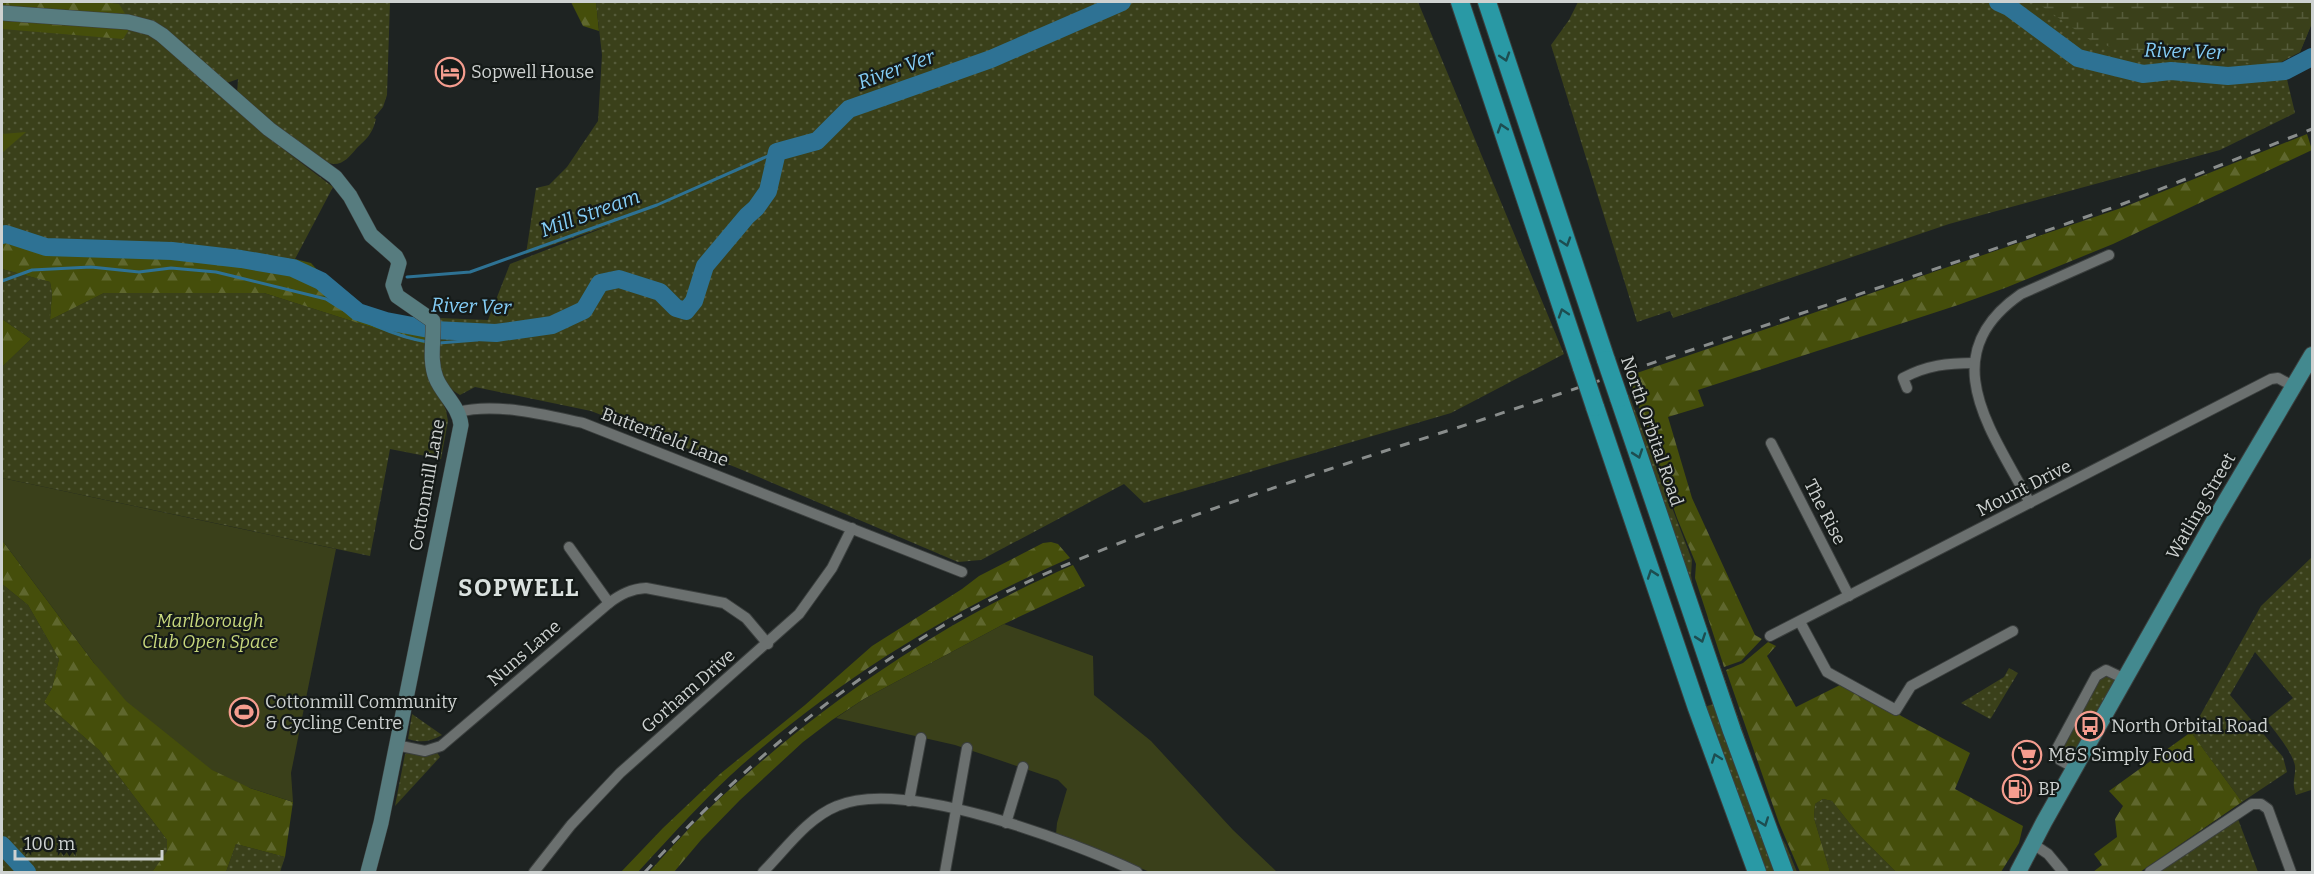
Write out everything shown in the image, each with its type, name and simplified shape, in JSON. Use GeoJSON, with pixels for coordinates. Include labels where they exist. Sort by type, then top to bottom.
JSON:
{"type":"FeatureCollection","features":[{"type":"Feature","properties":{"kind":"highway"},"geometry":{"type":"LineString","coordinates":[[1460,2],[1697,708],[1757,873]]}},
{"type":"Feature","properties":{"kind":"highway","name":"North Orbital Road"},"geometry":{"type":"LineString","coordinates":[[1486,2],[1732,731],[1784,873]]}},
{"type":"Feature","properties":{"kind":"main road","name":"Watling Street"},"geometry":{"type":"LineString","coordinates":[[2018,873],[2032,844],[2214,520],[2313,354]]}},
{"type":"Feature","properties":{"kind":"street","name":"Cottonmill Lane"},"geometry":{"type":"LineString","coordinates":[[2,13],[128,22],[151,28],[162,35],[286,143],[335,177],[350,196],[371,235],[396,257],[399,263],[393,285],[397,296],[431,318],[434,331],[435,376],[458,412],[461,424],[368,873]]}},
{"type":"Feature","properties":{"kind":"street"},"geometry":{"type":"LineString","coordinates":[[2030,503],[1983,414],[1977,397],[1974,363],[1984,333],[2010,302],[2021,294],[2109,255]]}},
{"type":"Feature","properties":{"kind":"street"},"geometry":{"type":"LineString","coordinates":[[1901,380],[1921,369],[1955,363],[1974,363]]}},
{"type":"Feature","properties":{"kind":"street","name":"Mount Drive"},"geometry":{"type":"LineString","coordinates":[[1770,636],[2271,379],[2278,378],[2294,386]]}},
{"type":"Feature","properties":{"kind":"street","name":"Butterfield Lane"},"geometry":{"type":"LineString","coordinates":[[458,412],[472,408],[532,412],[583,423],[962,572]]}},
{"type":"Feature","properties":{"kind":"street","name":"The Rise"},"geometry":{"type":"LineString","coordinates":[[1771,443],[1849,596]]}},
{"type":"Feature","properties":{"kind":"street","name":"Gorham Drive"},"geometry":{"type":"LineString","coordinates":[[534,873],[570,825],[620,773],[768,644],[799,614],[832,568],[852,528]]}},
{"type":"Feature","properties":{"kind":"street"},"geometry":{"type":"LineString","coordinates":[[569,547],[609,603]]}},
{"type":"Feature","properties":{"kind":"street","name":"Nuns Lane"},"geometry":{"type":"LineString","coordinates":[[396,745],[425,751],[441,746],[623,592],[646,588],[724,603],[736,609],[746,618],[768,644]]}},
{"type":"Feature","properties":{"kind":"street"},"geometry":{"type":"LineString","coordinates":[[1800,622],[1827,672],[1896,710],[1911,687],[2013,631]]}},
{"type":"Feature","properties":{"kind":"street"},"geometry":{"type":"LineString","coordinates":[[2075,768],[2060,760],[2055,752],[2096,676],[2106,670],[2125,679]]}},
{"type":"Feature","properties":{"kind":"street"},"geometry":{"type":"LineString","coordinates":[[909,801],[921,738]]}},
{"type":"Feature","properties":{"kind":"street"},"geometry":{"type":"LineString","coordinates":[[945,873],[967,747]]}},
{"type":"Feature","properties":{"kind":"street"},"geometry":{"type":"LineString","coordinates":[[1006,823],[1023,767]]}},
{"type":"Feature","properties":{"kind":"street"},"geometry":{"type":"LineString","coordinates":[[763,873],[813,821],[836,806],[862,800],[909,801],[956,809],[1068,843],[1137,873]]}},
{"type":"Feature","properties":{"kind":"street"},"geometry":{"type":"LineString","coordinates":[[2150,873],[2252,804],[2261,804],[2268,809],[2290,873]]}},
{"type":"Feature","properties":{"kind":"street"},"geometry":{"type":"LineString","coordinates":[[2032,844],[2048,854],[2063,873]]}},
{"type":"Feature","properties":{"kind":"green space"},"geometry":{"type":"Polygon","coordinates":[[[2,2],[390,2],[387,95],[383,107],[374,118],[376,119],[369,136],[347,159],[334,164],[325,162],[299,146],[237,94],[238,79],[213,88],[287,152],[333,187],[295,259],[200,250],[50,243],[7,231],[2,232],[2,2]]]}},
{"type":"Feature","properties":{"kind":"green space"},"geometry":{"type":"Polygon","coordinates":[[[2,2],[119,4],[132,25],[123,39],[2,29],[2,2]]]}},
{"type":"Feature","properties":{"kind":"green space"},"geometry":{"type":"Polygon","coordinates":[[[571,2],[596,2],[599,31],[583,26],[571,2]]]}},
{"type":"Feature","properties":{"kind":"green space"},"geometry":{"type":"Polygon","coordinates":[[[596,2],[1418,2],[1564,354],[1451,413],[1144,503],[1124,484],[981,560],[958,562],[735,467],[591,411],[475,387],[460,395],[451,388],[441,371],[440,318],[488,320],[510,264],[616,223],[526,254],[536,188],[549,185],[567,167],[598,121],[602,55],[596,2]]]}},
{"type":"Feature","properties":{"kind":"green space"},"geometry":{"type":"Polygon","coordinates":[[[1578,2],[2312,2],[2312,23],[2300,52],[2263,72],[2285,71],[2295,113],[2220,150],[1949,224],[1673,318],[1670,311],[1637,322],[1551,45],[1569,20],[1578,2]]]}},
{"type":"Feature","properties":{"kind":"green space"},"geometry":{"type":"Polygon","coordinates":[[[2036,2],[2312,2],[2312,23],[2300,52],[2265,66],[2188,52],[2117,49],[2090,40],[2036,2]]]}},
{"type":"Feature","properties":{"kind":"green space"},"geometry":{"type":"Polygon","coordinates":[[[26,132],[2,153],[2,134],[26,132]]]}},
{"type":"Feature","properties":{"kind":"green space"},"geometry":{"type":"Polygon","coordinates":[[[2307,134],[2312,150],[2113,244],[1958,305],[1698,390],[1704,406],[1668,417],[1692,498],[1755,635],[1762,639],[1741,661],[1724,667],[1695,578],[1696,564],[1677,518],[1628,376],[2124,207],[2307,134]]]}},
{"type":"Feature","properties":{"kind":"green space"},"geometry":{"type":"Polygon","coordinates":[[[7,231],[50,243],[200,250],[295,259],[311,263],[337,292],[359,309],[388,319],[422,325],[427,330],[427,345],[264,293],[104,293],[50,320],[52,293],[50,282],[2,269],[2,232],[7,231]]]}},
{"type":"Feature","properties":{"kind":"green space"},"geometry":{"type":"Polygon","coordinates":[[[2,269],[50,282],[52,293],[50,320],[104,293],[264,293],[427,345],[434,385],[446,410],[448,421],[441,459],[390,449],[370,556],[2,478],[2,367],[31,339],[2,319],[2,269]]]}},
{"type":"Feature","properties":{"kind":"green space"},"geometry":{"type":"Polygon","coordinates":[[[2,319],[31,339],[2,367],[2,319]]]}},
{"type":"Feature","properties":{"kind":"green space"},"geometry":{"type":"Polygon","coordinates":[[[1629,395],[1692,560],[1693,587],[1777,830],[1797,872],[1789,872],[1625,397],[1629,395]]]}},
{"type":"Feature","properties":{"kind":"green space","name":"Marlborough Club Open Space"},"geometry":{"type":"Polygon","coordinates":[[[2,478],[336,549],[291,773],[293,802],[250,788],[212,770],[126,701],[94,663],[2,540],[2,478]]]}},
{"type":"Feature","properties":{"kind":"green space"},"geometry":{"type":"Polygon","coordinates":[[[2,540],[94,663],[250,788],[293,802],[285,857],[236,844],[226,872],[152,872],[167,851],[167,840],[99,750],[44,702],[52,688],[59,659],[28,605],[2,584],[2,540]]]}},
{"type":"Feature","properties":{"kind":"green space"},"geometry":{"type":"Polygon","coordinates":[[[1043,543],[1058,544],[1070,558],[940,623],[858,675],[780,733],[743,764],[702,803],[638,872],[621,872],[720,774],[805,705],[872,646],[979,576],[1043,543]]]}},
{"type":"Feature","properties":{"kind":"green space"},"geometry":{"type":"Polygon","coordinates":[[[2312,557],[2312,793],[2311,790],[2296,795],[2294,761],[2266,720],[2293,698],[2255,652],[2230,695],[2283,757],[2287,772],[2242,802],[2191,732],[2261,606],[2312,557]]]}},
{"type":"Feature","properties":{"kind":"green space"},"geometry":{"type":"Polygon","coordinates":[[[1073,565],[1085,586],[1004,624],[864,699],[803,742],[740,800],[674,872],[649,872],[718,800],[799,730],[842,698],[930,639],[1024,587],[1073,565]]]}},
{"type":"Feature","properties":{"kind":"green space"},"geometry":{"type":"Polygon","coordinates":[[[2,584],[28,605],[59,659],[52,688],[44,702],[99,750],[167,840],[167,851],[152,872],[2,872],[2,584]]]}},
{"type":"Feature","properties":{"kind":"green space"},"geometry":{"type":"Polygon","coordinates":[[[1004,624],[1093,656],[1094,695],[1151,741],[1233,830],[1277,872],[1150,872],[1056,834],[1067,789],[1058,780],[955,745],[836,718],[864,699],[1004,624]]]}},
{"type":"Feature","properties":{"kind":"green space"},"geometry":{"type":"Polygon","coordinates":[[[1768,642],[1776,646],[1767,656],[1796,707],[1842,684],[1970,753],[1955,789],[2023,826],[2019,843],[2001,872],[1896,872],[1858,834],[1832,801],[1823,799],[1815,804],[1814,818],[1830,872],[1800,872],[1779,823],[1726,670],[1743,663],[1768,642]]]}},
{"type":"Feature","properties":{"kind":"green space"},"geometry":{"type":"Polygon","coordinates":[[[2009,668],[2018,673],[1990,719],[1961,703],[2004,677],[2009,668]]]}},
{"type":"Feature","properties":{"kind":"green space"},"geometry":{"type":"Polygon","coordinates":[[[2101,675],[2112,675],[2117,683],[2090,731],[2075,722],[2101,675]]]}},
{"type":"Feature","properties":{"kind":"green space"},"geometry":{"type":"Polygon","coordinates":[[[1716,703],[1777,872],[1762,872],[1702,708],[1716,703]]]}},
{"type":"Feature","properties":{"kind":"green space"},"geometry":{"type":"Polygon","coordinates":[[[412,714],[442,735],[425,741],[408,739],[412,714]]]}},
{"type":"Feature","properties":{"kind":"green space"},"geometry":{"type":"Polygon","coordinates":[[[2074,724],[2089,733],[2073,758],[2063,756],[2060,749],[2074,724]]]}},
{"type":"Feature","properties":{"kind":"green space"},"geometry":{"type":"Polygon","coordinates":[[[2191,732],[2242,802],[2140,872],[2093,872],[2102,865],[2094,854],[2117,837],[2115,819],[2123,806],[2109,791],[2191,732]]]}},
{"type":"Feature","properties":{"kind":"green space"},"geometry":{"type":"Polygon","coordinates":[[[436,751],[440,757],[395,806],[405,754],[436,751]]]}},
{"type":"Feature","properties":{"kind":"green space"},"geometry":{"type":"Polygon","coordinates":[[[1823,799],[1832,801],[1858,834],[1896,872],[1830,872],[1814,818],[1815,804],[1823,799]]]}},
{"type":"Feature","properties":{"kind":"green space"},"geometry":{"type":"Polygon","coordinates":[[[2238,819],[2258,872],[2159,872],[2238,819]]]}},
{"type":"Feature","properties":{"kind":"green space"},"geometry":{"type":"Polygon","coordinates":[[[236,844],[285,857],[280,872],[226,872],[236,844]]]}},
{"type":"Feature","properties":{"kind":"waterway","name":"River Ver"},"geometry":{"type":"LineString","coordinates":[[2,235],[6,234],[46,247],[172,251],[293,268],[321,281],[358,312],[386,321],[434,330],[496,333],[552,325],[584,310],[600,283],[619,279],[660,292],[676,308],[686,311],[694,301],[705,266],[768,191],[777,152],[817,141],[849,109],[991,59],[1122,2]]}},
{"type":"Feature","properties":{"kind":"waterway","name":"River Ver"},"geometry":{"type":"LineString","coordinates":[[1998,2],[2009,7],[2078,58],[2143,74],[2171,71],[2228,76],[2285,71],[2312,57]]}},
{"type":"Feature","properties":{"kind":"waterway","name":"Mill Stream"},"geometry":{"type":"LineString","coordinates":[[407,277],[470,272],[657,205],[777,152]]}},
{"type":"Feature","properties":{"kind":"waterway"},"geometry":{"type":"LineString","coordinates":[[2,281],[32,270],[91,267],[139,272],[171,268],[216,272],[326,299],[376,326],[402,336],[428,342]]}},
{"type":"Feature","properties":{"kind":"waterway"},"geometry":{"type":"LineString","coordinates":[[439,343],[477,340],[496,333]]}},
{"type":"Feature","properties":{"kind":"waterway","name":"River Ver"},"geometry":{"type":"LineString","coordinates":[[2,845],[27,872]]}},
{"type":"Feature","properties":{"kind":"railway"},"geometry":{"type":"LineString","coordinates":[[645,872],[740,776],[808,718],[844,691],[957,617],[1077,560],[1244,498],[1974,256],[2120,205],[2312,129]]}},
{"type":"Feature","properties":{"kind":"place","name":"Sopwell House"},"geometry":{"type":"Point","coordinates":[450,72]}},
{"type":"Feature","properties":{"kind":"place","name":"Cottonmill Community & Cycling Centre"},"geometry":{"type":"Point","coordinates":[244,712]}},
{"type":"Feature","properties":{"kind":"place","name":"North Orbital Road"},"geometry":{"type":"Point","coordinates":[2090,726]}},
{"type":"Feature","properties":{"kind":"place","name":"M&S Simply Food"},"geometry":{"type":"Point","coordinates":[2027,755]}},
{"type":"Feature","properties":{"kind":"place","name":"BP"},"geometry":{"type":"Point","coordinates":[2017,789]}},
{"type":"Feature","properties":{"kind":"district","name":"SOPWELL"},"geometry":{"type":"Point","coordinates":[519,588]}}]}
